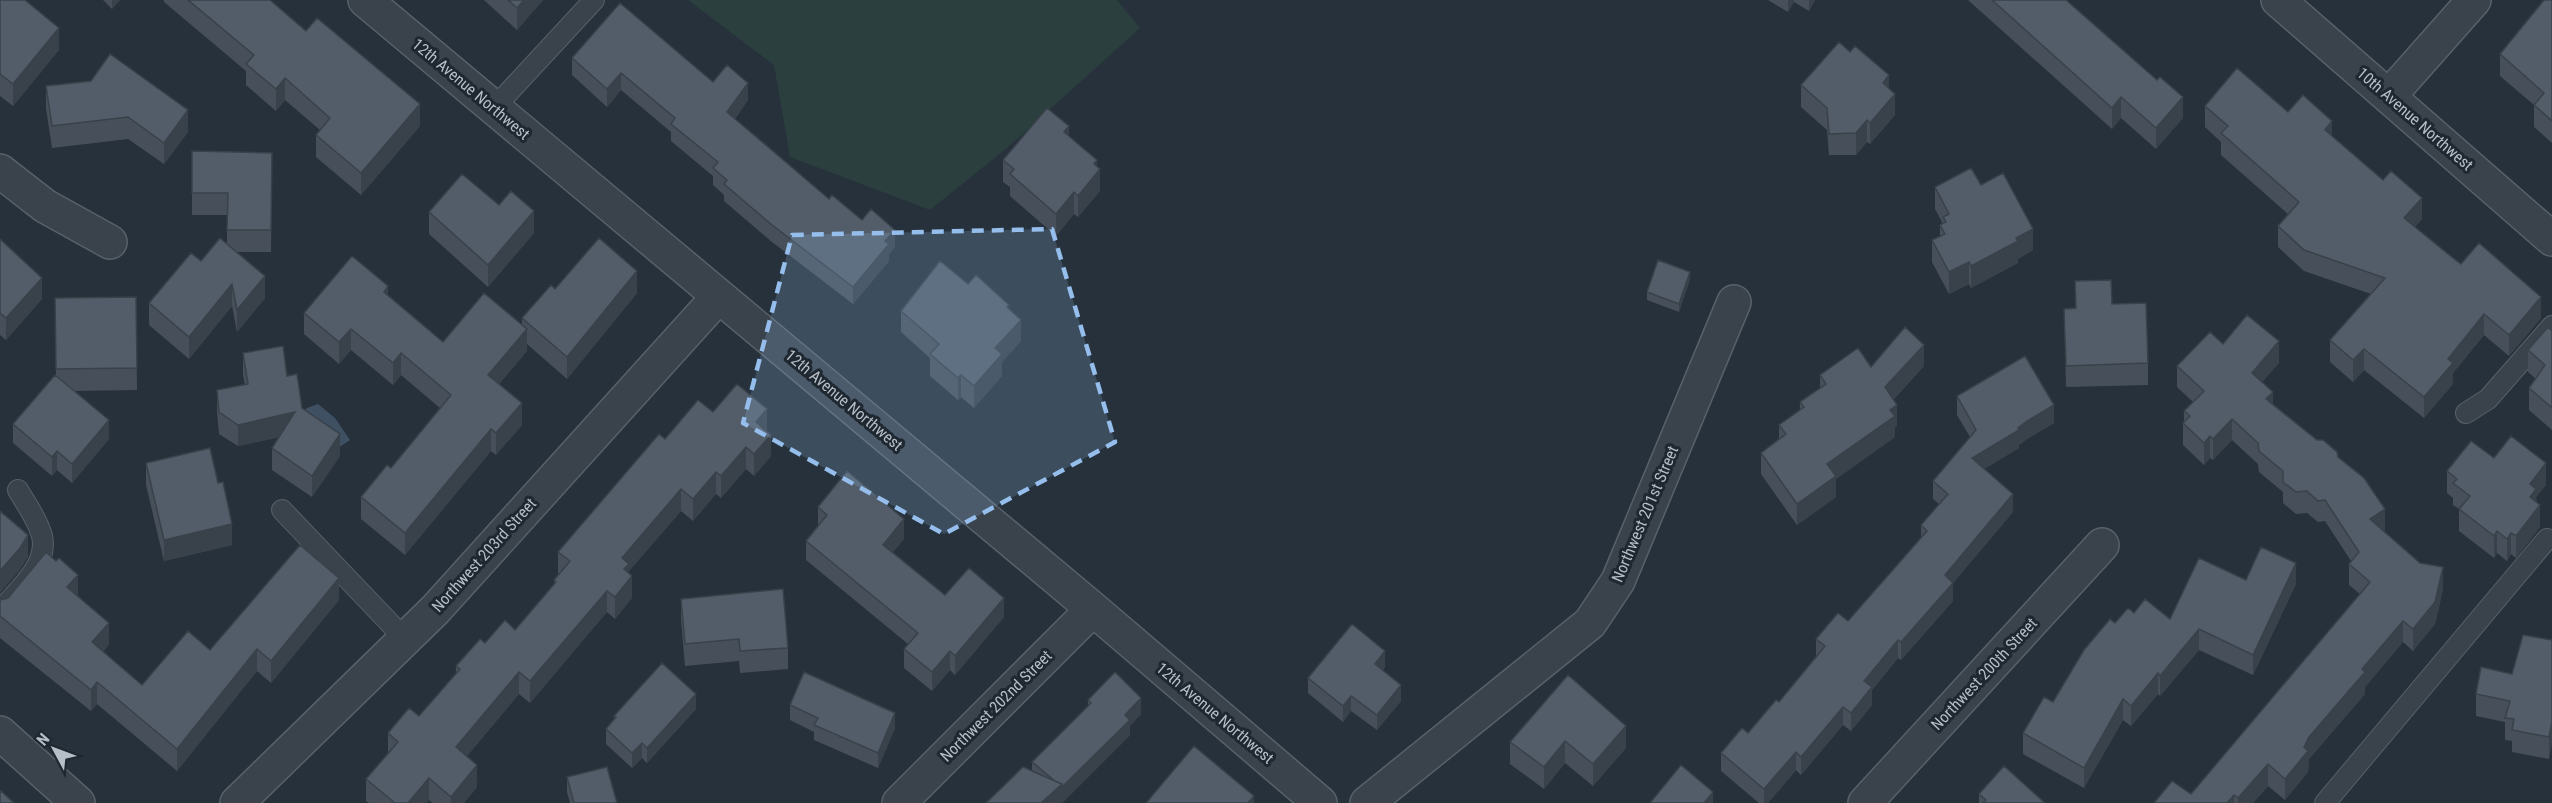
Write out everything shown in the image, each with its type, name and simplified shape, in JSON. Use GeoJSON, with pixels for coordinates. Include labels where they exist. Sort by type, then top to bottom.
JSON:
{"type":"FeatureCollection","features":[{"type":"Feature","properties":{"kind":"street","name":"12th Avenue Northwest"},"geometry":{"type":"LineString","coordinates":[[365,0],[1093,609],[1320,803]]}},
{"type":"Feature","properties":{"kind":"street","name":"10th Avenue Northwest"},"geometry":{"type":"LineString","coordinates":[[2277,0],[2552,239]]}},
{"type":"Feature","properties":{"kind":"street"},"geometry":{"type":"LineString","coordinates":[[2389,96],[2474,0]]}},
{"type":"Feature","properties":{"kind":"street"},"geometry":{"type":"LineString","coordinates":[[0,171],[45,206],[110,242]]}},
{"type":"Feature","properties":{"kind":"street","name":"Northwest 203rd Street"},"geometry":{"type":"LineString","coordinates":[[237,803],[435,610],[719,296]]}},
{"type":"Feature","properties":{"kind":"street","name":"Northwest 201st Street"},"geometry":{"type":"LineString","coordinates":[[1367,803],[1590,623],[1618,581],[1734,302]]}},
{"type":"Feature","properties":{"kind":"street","name":"Northwest 200th Street"},"geometry":{"type":"LineString","coordinates":[[1865,803],[2102,544]]}},
{"type":"Feature","properties":{"kind":"street","name":"Northwest 202nd Street"},"geometry":{"type":"LineString","coordinates":[[899,803],[1093,609]]}},
{"type":"Feature","properties":{"kind":"street"},"geometry":{"type":"LineString","coordinates":[[0,733],[78,803]]}},
{"type":"Feature","properties":{"kind":"lane"},"geometry":{"type":"LineString","coordinates":[[494,108],[594,0]]}},
{"type":"Feature","properties":{"kind":"lane"},"geometry":{"type":"LineString","coordinates":[[2466,413],[2488,399],[2552,326]]}},
{"type":"Feature","properties":{"kind":"lane"},"geometry":{"type":"LineString","coordinates":[[0,611],[39,563],[42,548],[42,536],[18,490]]}},
{"type":"Feature","properties":{"kind":"lane"},"geometry":{"type":"LineString","coordinates":[[282,510],[405,639]]}},
{"type":"Feature","properties":{"kind":"lane"},"geometry":{"type":"LineString","coordinates":[[2325,803],[2547,538]]}},
{"type":"Feature","properties":{"kind":"highlighted area"},"geometry":{"type":"Polygon","coordinates":[[[1052,229],[1115,442],[944,534],[743,423],[792,235],[1052,229]]]}},
{"type":"Feature","properties":{"kind":"green space"},"geometry":{"type":"Polygon","coordinates":[[[688,0],[1117,0],[1140,28],[1007,148],[930,210],[790,157],[774,65],[688,0]]]}},
{"type":"Feature","properties":{"kind":"water"},"geometry":{"type":"Polygon","coordinates":[[[318,404],[335,418],[350,440],[335,450],[298,418],[307,408],[318,404]]]}},
{"type":"Feature","properties":{"kind":"building"},"geometry":{"type":"Polygon","coordinates":[[[0,0],[25,0],[59,28],[13,84],[0,74],[0,0]]]}},
{"type":"Feature","properties":{"kind":"building"},"geometry":{"type":"Polygon","coordinates":[[[188,0],[270,0],[306,31],[317,18],[420,104],[361,173],[316,135],[330,118],[285,78],[276,89],[246,64],[254,55],[188,0]]]}},
{"type":"Feature","properties":{"kind":"building"},"geometry":{"type":"Polygon","coordinates":[[[508,0],[524,0],[517,8],[508,0]]]}},
{"type":"Feature","properties":{"kind":"building"},"geometry":{"type":"Polygon","coordinates":[[[1992,0],[2066,0],[2157,80],[2160,77],[2183,97],[2156,128],[2121,97],[2112,108],[1992,0]]]}},
{"type":"Feature","properties":{"kind":"building"},"geometry":{"type":"Polygon","coordinates":[[[2544,0],[2552,0],[2552,121],[2534,105],[2544,93],[2500,54],[2544,0]]]}},
{"type":"Feature","properties":{"kind":"building"},"geometry":{"type":"Polygon","coordinates":[[[620,3],[713,82],[727,65],[748,83],[727,112],[829,199],[832,195],[862,220],[871,209],[895,230],[885,241],[889,244],[853,287],[772,225],[724,184],[727,180],[713,168],[718,162],[671,124],[675,118],[621,73],[607,89],[572,58],[620,3]]]}},
{"type":"Feature","properties":{"kind":"building"},"geometry":{"type":"Polygon","coordinates":[[[1839,42],[1850,52],[1855,46],[1889,75],[1883,83],[1895,94],[1870,123],[1867,120],[1856,133],[1829,134],[1827,108],[1801,85],[1839,42]]]}},
{"type":"Feature","properties":{"kind":"building"},"geometry":{"type":"Polygon","coordinates":[[[110,54],[188,110],[164,143],[128,117],[52,126],[46,86],[91,81],[110,54]]]}},
{"type":"Feature","properties":{"kind":"building"},"geometry":{"type":"Polygon","coordinates":[[[2237,68],[2288,112],[2303,95],[2332,121],[2325,130],[2383,180],[2391,171],[2422,198],[2404,218],[2453,258],[2461,264],[2479,243],[2541,297],[2509,335],[2484,314],[2448,359],[2453,363],[2424,397],[2364,349],[2353,360],[2330,340],[2385,278],[2304,250],[2278,226],[2299,202],[2221,133],[2228,126],[2205,106],[2237,68]]]}},
{"type":"Feature","properties":{"kind":"building"},"geometry":{"type":"Polygon","coordinates":[[[1047,108],[1069,126],[1064,132],[1097,160],[1094,164],[1100,169],[1078,196],[1074,192],[1056,214],[1010,174],[1014,169],[1003,160],[1047,108]]]}},
{"type":"Feature","properties":{"kind":"building"},"geometry":{"type":"Polygon","coordinates":[[[192,151],[272,153],[271,230],[227,230],[228,193],[192,193],[192,151]]]}},
{"type":"Feature","properties":{"kind":"building"},"geometry":{"type":"Polygon","coordinates":[[[1971,168],[1981,185],[2003,173],[2033,229],[2016,238],[2018,241],[1971,266],[1969,262],[1949,272],[1932,240],[1945,234],[1940,225],[1946,222],[1943,217],[1949,214],[1935,187],[1971,168]]]}},
{"type":"Feature","properties":{"kind":"building"},"geometry":{"type":"Polygon","coordinates":[[[462,174],[499,205],[511,191],[534,211],[488,265],[429,212],[462,174]]]}},
{"type":"Feature","properties":{"kind":"building"},"geometry":{"type":"Polygon","coordinates":[[[220,238],[265,276],[237,310],[232,284],[189,337],[149,303],[191,253],[201,261],[220,238]]]}},
{"type":"Feature","properties":{"kind":"building"},"geometry":{"type":"Polygon","coordinates":[[[599,238],[637,271],[567,357],[522,318],[551,285],[555,289],[599,238]]]}},
{"type":"Feature","properties":{"kind":"building"},"geometry":{"type":"Polygon","coordinates":[[[0,239],[42,278],[6,318],[0,313],[0,239]]]}},
{"type":"Feature","properties":{"kind":"building"},"geometry":{"type":"Polygon","coordinates":[[[352,256],[388,286],[384,292],[443,342],[484,293],[527,329],[488,375],[522,403],[496,433],[491,429],[405,533],[361,497],[387,465],[391,468],[451,395],[401,353],[393,363],[351,329],[339,342],[304,313],[352,256]]]}},
{"type":"Feature","properties":{"kind":"building"},"geometry":{"type":"Polygon","coordinates":[[[1658,260],[1690,272],[1679,304],[1647,292],[1658,260]]]}},
{"type":"Feature","properties":{"kind":"building"},"geometry":{"type":"Polygon","coordinates":[[[940,261],[968,284],[976,275],[1009,305],[1007,307],[1021,320],[995,348],[1002,354],[974,386],[961,375],[958,378],[930,354],[939,344],[901,311],[940,261]]]}},
{"type":"Feature","properties":{"kind":"building"},"geometry":{"type":"Polygon","coordinates":[[[2111,280],[2112,304],[2146,303],[2148,363],[2066,366],[2064,309],[2076,308],[2075,281],[2111,280]]]}},
{"type":"Feature","properties":{"kind":"building"},"geometry":{"type":"Polygon","coordinates":[[[136,297],[137,368],[56,369],[55,298],[136,297]]]}},
{"type":"Feature","properties":{"kind":"building"},"geometry":{"type":"Polygon","coordinates":[[[2247,315],[2279,341],[2252,373],[2273,392],[2266,399],[2317,440],[2323,440],[2337,452],[2338,457],[2364,478],[2385,509],[2370,519],[2420,563],[2443,567],[2435,602],[2413,629],[2403,621],[2362,669],[2365,672],[2309,737],[2304,747],[2308,751],[2285,779],[2268,764],[2238,798],[2234,795],[2227,803],[2154,803],[2172,781],[2191,794],[2370,582],[2349,564],[2359,552],[2325,500],[2318,501],[2307,491],[2296,492],[2283,482],[2283,471],[2259,451],[2258,443],[2232,419],[2213,439],[2210,436],[2204,443],[2183,423],[2190,416],[2184,411],[2204,391],[2177,366],[2210,332],[2223,344],[2247,315]]]}},
{"type":"Feature","properties":{"kind":"building"},"geometry":{"type":"Polygon","coordinates":[[[1905,327],[1924,345],[1885,387],[1897,405],[1890,410],[1895,416],[1827,464],[1836,476],[1797,504],[1761,453],[1786,434],[1779,425],[1804,407],[1800,402],[1826,384],[1820,375],[1858,348],[1871,367],[1905,327]]]}},
{"type":"Feature","properties":{"kind":"building"},"geometry":{"type":"Polygon","coordinates":[[[2548,327],[2552,331],[2552,408],[2529,388],[2545,365],[2528,350],[2548,327]]]}},
{"type":"Feature","properties":{"kind":"building"},"geometry":{"type":"Polygon","coordinates":[[[283,346],[287,376],[297,374],[302,408],[340,434],[312,476],[272,448],[295,412],[238,425],[219,412],[217,390],[248,384],[243,353],[283,346]]]}},
{"type":"Feature","properties":{"kind":"building"},"geometry":{"type":"Polygon","coordinates":[[[2025,356],[2054,405],[2027,421],[2018,428],[2019,430],[1972,458],[2013,494],[1945,575],[1953,583],[1901,642],[1898,640],[1864,681],[1872,687],[1851,713],[1843,707],[1801,757],[1796,752],[1764,789],[1721,753],[1742,728],[1748,733],[1776,700],[1779,702],[1825,646],[1816,639],[1838,613],[1848,621],[1927,531],[1921,525],[1948,494],[1933,481],[1976,430],[1957,396],[2025,356]]]}},
{"type":"Feature","properties":{"kind":"building"},"geometry":{"type":"Polygon","coordinates":[[[55,375],[109,420],[72,464],[57,451],[52,457],[13,424],[55,375]]]}},
{"type":"Feature","properties":{"kind":"building"},"geometry":{"type":"Polygon","coordinates":[[[737,384],[767,409],[756,422],[771,435],[754,454],[746,447],[721,476],[716,472],[693,499],[681,489],[622,558],[629,564],[624,569],[632,576],[615,597],[607,591],[530,681],[519,672],[456,747],[477,765],[451,797],[429,778],[408,803],[395,803],[366,779],[398,742],[388,733],[409,708],[419,716],[460,669],[456,666],[480,639],[485,643],[505,620],[515,630],[556,582],[554,580],[570,561],[558,552],[659,434],[665,439],[698,400],[713,412],[737,384]]]}},
{"type":"Feature","properties":{"kind":"building"},"geometry":{"type":"Polygon","coordinates":[[[2511,436],[2546,463],[2530,484],[2536,489],[2530,497],[2540,505],[2516,536],[2511,533],[2507,539],[2497,531],[2494,536],[2459,509],[2470,496],[2453,483],[2457,479],[2447,471],[2471,441],[2494,458],[2511,436]]]}},
{"type":"Feature","properties":{"kind":"building"},"geometry":{"type":"Polygon","coordinates":[[[210,448],[218,483],[223,482],[232,524],[164,540],[146,463],[210,448]]]}},
{"type":"Feature","properties":{"kind":"building"},"geometry":{"type":"Polygon","coordinates":[[[847,471],[904,519],[883,545],[945,595],[969,568],[1004,598],[955,656],[950,651],[932,672],[904,649],[918,633],[806,541],[827,515],[818,507],[847,471]]]}},
{"type":"Feature","properties":{"kind":"building"},"geometry":{"type":"Polygon","coordinates":[[[0,511],[28,535],[0,571],[0,511]]]}},
{"type":"Feature","properties":{"kind":"building"},"geometry":{"type":"Polygon","coordinates":[[[300,545],[339,578],[271,661],[257,649],[177,749],[97,682],[91,690],[0,616],[0,600],[8,598],[46,552],[56,561],[59,558],[78,575],[67,587],[109,623],[92,642],[142,685],[188,631],[210,650],[300,545]]]}},
{"type":"Feature","properties":{"kind":"building"},"geometry":{"type":"Polygon","coordinates":[[[2261,547],[2296,563],[2253,655],[2199,629],[2160,676],[2158,673],[2131,706],[2123,699],[2084,768],[2023,733],[2044,697],[2053,702],[2084,650],[2110,619],[2115,623],[2128,608],[2134,613],[2145,599],[2170,619],[2199,558],[2246,580],[2261,547]]]}},
{"type":"Feature","properties":{"kind":"building"},"geometry":{"type":"Polygon","coordinates":[[[783,589],[788,648],[740,651],[739,639],[685,644],[681,599],[783,589]]]}},
{"type":"Feature","properties":{"kind":"building"},"geometry":{"type":"Polygon","coordinates":[[[1352,624],[1385,651],[1375,664],[1401,685],[1377,715],[1351,696],[1343,706],[1308,678],[1352,624]]]}},
{"type":"Feature","properties":{"kind":"building"},"geometry":{"type":"Polygon","coordinates":[[[2523,635],[2552,640],[2552,722],[2549,737],[2512,730],[2514,719],[2505,718],[2510,701],[2476,694],[2481,667],[2512,674],[2523,635]]]}},
{"type":"Feature","properties":{"kind":"building"},"geometry":{"type":"Polygon","coordinates":[[[662,663],[696,694],[647,748],[642,743],[632,753],[606,729],[616,717],[614,716],[662,663]]]}},
{"type":"Feature","properties":{"kind":"building"},"geometry":{"type":"Polygon","coordinates":[[[804,672],[895,713],[878,753],[814,725],[818,718],[790,705],[804,672]]]}},
{"type":"Feature","properties":{"kind":"building"},"geometry":{"type":"Polygon","coordinates":[[[1115,672],[1141,698],[1125,715],[1130,720],[1062,787],[1062,784],[1032,762],[1091,703],[1088,700],[1115,672]]]}},
{"type":"Feature","properties":{"kind":"building"},"geometry":{"type":"Polygon","coordinates":[[[1568,675],[1626,726],[1593,764],[1565,741],[1544,767],[1510,742],[1568,675]]]}},
{"type":"Feature","properties":{"kind":"building"},"geometry":{"type":"Polygon","coordinates":[[[1194,746],[1254,796],[1248,803],[1146,803],[1194,746]]]}},
{"type":"Feature","properties":{"kind":"building"},"geometry":{"type":"Polygon","coordinates":[[[1681,765],[1713,792],[1704,803],[1650,803],[1681,765]]]}},
{"type":"Feature","properties":{"kind":"building"},"geometry":{"type":"Polygon","coordinates":[[[2004,766],[2045,803],[1983,803],[1986,800],[1979,794],[2004,766]]]}},
{"type":"Feature","properties":{"kind":"building"},"geometry":{"type":"Polygon","coordinates":[[[607,767],[617,803],[574,803],[567,777],[607,767]]]}},
{"type":"Feature","properties":{"kind":"building"},"geometry":{"type":"Polygon","coordinates":[[[1023,767],[1062,784],[1041,803],[986,803],[1023,767]]]}},
{"type":"Feature","properties":{"kind":"building"},"geometry":{"type":"Polygon","coordinates":[[[1,791],[14,803],[0,803],[1,791]]]}}]}
